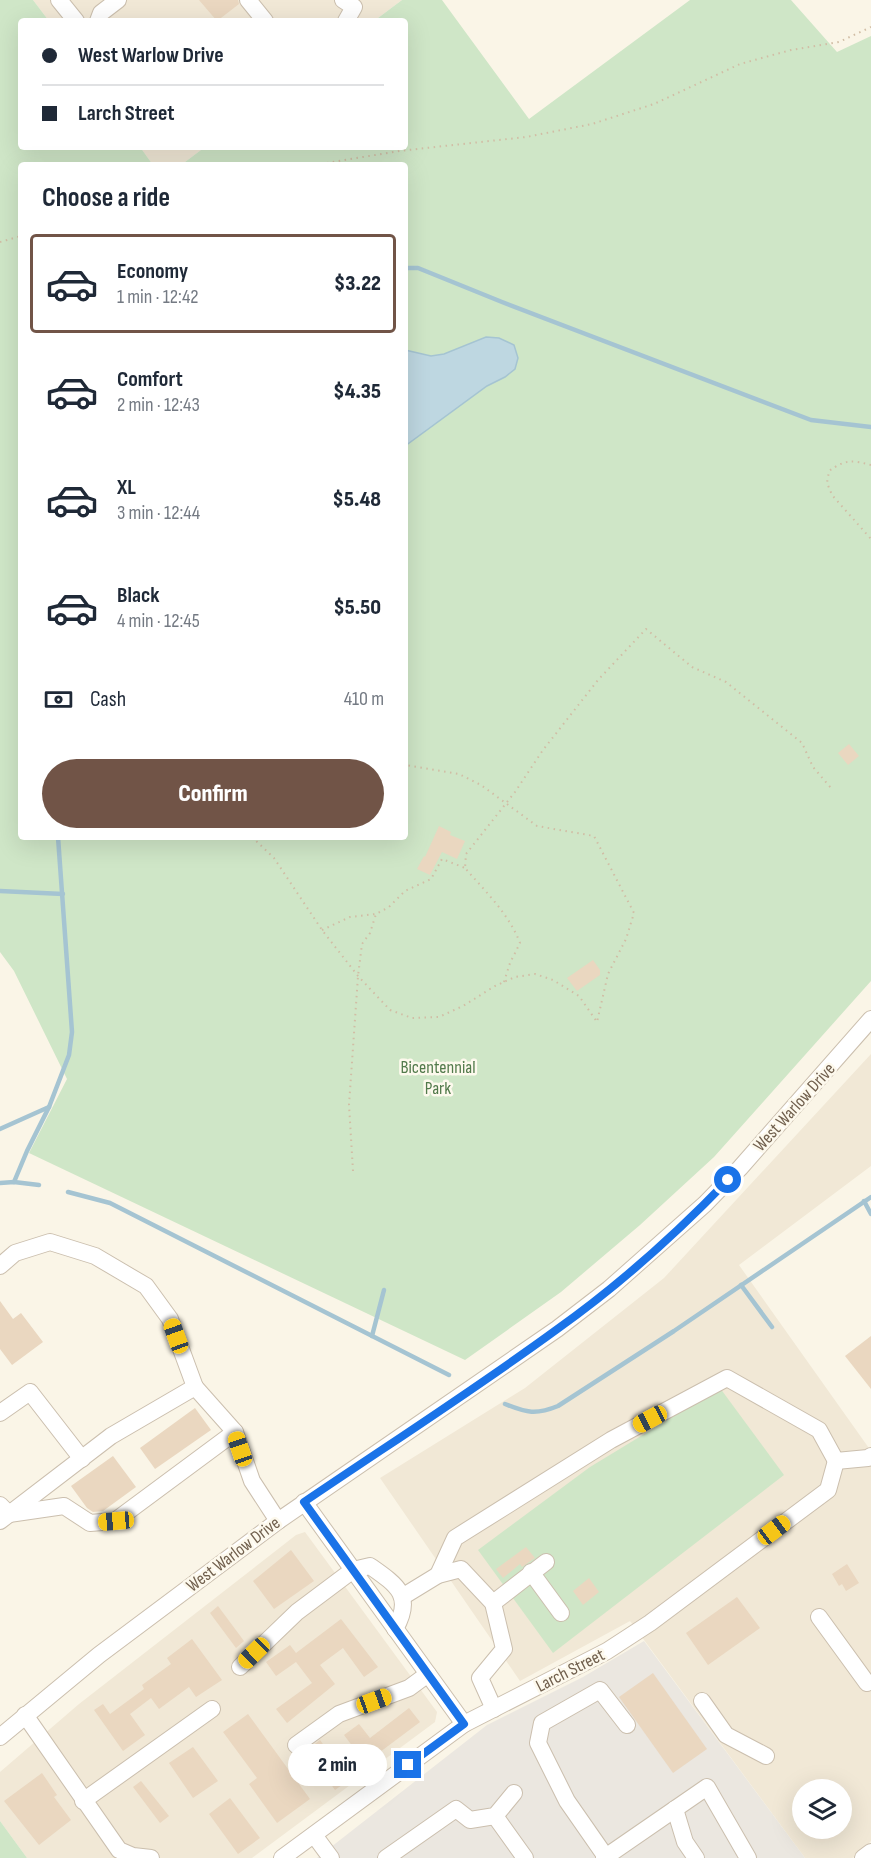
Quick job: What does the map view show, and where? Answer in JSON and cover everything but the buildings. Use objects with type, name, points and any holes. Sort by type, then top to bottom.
[{"type":"street","points":[[59,0],[74,18]]},
{"type":"street","points":[[99,18],[101,13],[118,0]]},
{"type":"street","points":[[248,0],[263,18]]},
{"type":"street","name":"West Warlow Drive","points":[[2,1732],[99,1655],[304,1502],[557,1329],[609,1289],[712,1197],[871,1019]]},
{"type":"street","points":[[0,1266],[15,1253],[50,1242],[95,1256],[146,1286],[170,1319],[195,1387],[235,1432],[252,1481],[278,1521]]},
{"type":"street","points":[[438,1575],[455,1538],[611,1440],[727,1378],[819,1430],[836,1461],[871,1456]]},
{"type":"street","points":[[3,1513],[82,1459],[111,1436],[195,1387]]},
{"type":"street","points":[[0,1413],[30,1392],[82,1459]]},
{"type":"street","points":[[3,1513],[64,1506],[90,1523],[116,1521],[235,1432]]},
{"type":"street","name":"Larch Street","points":[[282,1858],[464,1724],[607,1651],[650,1623],[828,1490],[836,1461]]},
{"type":"street","points":[[304,1502],[464,1724]]},
{"type":"street","points":[[493,1603],[546,1562]]},
{"type":"street","points":[[240,1667],[297,1612],[353,1570],[370,1566],[390,1581],[402,1597],[404,1614],[395,1629]]},
{"type":"street","points":[[402,1597],[438,1575],[461,1569],[493,1603],[504,1649],[480,1678],[494,1709]]},
{"type":"street","points":[[531,1572],[561,1613]]},
{"type":"street","points":[[819,1617],[867,1683]]},
{"type":"street","points":[[296,1745],[339,1714],[409,1688],[428,1674]]},
{"type":"street","points":[[627,1725],[600,1690],[542,1723],[538,1743],[567,1801],[605,1858],[707,1787],[748,1858]]},
{"type":"street","points":[[702,1701],[726,1735],[766,1756]]},
{"type":"street","points":[[83,1801],[212,1708]]},
{"type":"street","points":[[25,1715],[119,1850],[134,1856],[151,1858]]},
{"type":"street","points":[[386,1858],[456,1809],[470,1820],[495,1816],[514,1793]]},
{"type":"street","points":[[675,1809],[685,1842],[696,1858]]},
{"type":"street","points":[[495,1816],[525,1858]]},
{"type":"street","points":[[314,1835],[331,1858]]},
{"type":"street","points":[[863,1858],[871,1852]]},
{"type":"path","points":[[333,162],[399,151],[526,137],[592,124],[654,104],[740,64],[791,50],[839,42],[871,27]]},
{"type":"path","points":[[0,242],[18,237]]},
{"type":"path","points":[[871,465],[853,461],[840,463],[829,471],[827,483],[837,502],[871,539]]},
{"type":"path","points":[[465,868],[466,854],[543,750],[598,680],[646,629],[692,667],[726,682],[802,743],[813,767],[831,788]]},
{"type":"path","points":[[255,840],[274,858],[322,930],[358,976],[390,1010],[412,1018],[439,1017],[464,1006],[515,977],[535,974],[553,980],[579,996],[597,1022],[608,974],[626,939],[634,913],[594,836],[537,826],[481,785],[459,774],[408,766]]},
{"type":"path","points":[[322,930],[350,917],[376,914],[389,907],[405,891],[431,879],[442,859],[465,868],[516,931],[520,943],[504,982]]},
{"type":"path","points":[[352,1171],[349,1105],[358,976],[362,945],[370,933],[376,914]]},
{"type":"shaded area","points":[[33,0],[402,0],[378,18],[47,18]]},
{"type":"shaded area","points":[[142,150],[201,150],[185,162],[151,162]]},
{"type":"shaded area","points":[[871,1054],[871,1166],[739,1265],[871,1451],[871,1841],[858,1855],[852,1858],[805,1858],[630,1621],[520,1681],[380,1478],[525,1388],[664,1278]]},
{"type":"shaded area","points":[[305,1532],[437,1712],[435,1722],[252,1858],[27,1858],[0,1821],[0,1772],[79,1704],[296,1535]]},
{"type":"shaded area","points":[[644,1641],[805,1858],[317,1858],[487,1725],[583,1677]]},
{"type":"green space","name":"Bicentennial Park","points":[[0,0],[33,0],[47,18],[18,18],[18,150],[142,150],[151,162],[18,162],[18,840],[408,840],[408,162],[185,162],[201,150],[408,150],[408,18],[378,18],[402,0],[442,0],[529,119],[690,0],[791,0],[837,52],[871,36],[871,981],[714,1157],[640,1225],[561,1292],[465,1360],[29,1153],[67,1079],[14,971],[0,952]]},
{"type":"green space","points":[[720,1388],[784,1475],[553,1653],[478,1550],[590,1467]]},
{"type":"green space","points":[[0,1821],[27,1858],[0,1858]]},
{"type":"water","points":[[486,337],[499,338],[514,345],[518,358],[515,369],[505,377],[487,386],[408,444],[408,351],[431,356],[444,354]]},
{"type":"waterway","points":[[408,268],[418,268],[811,420],[871,427]]},
{"type":"waterway","points":[[14,1182],[49,1107],[69,1055],[72,1032],[58,840]]},
{"type":"waterway","points":[[0,891],[63,894]]},
{"type":"waterway","points":[[0,1129],[49,1107]]},
{"type":"waterway","points":[[0,1183],[39,1185]]},
{"type":"waterway","points":[[68,1192],[110,1203],[449,1375]]},
{"type":"waterway","points":[[505,1404],[532,1412],[558,1406],[674,1331],[871,1197]]},
{"type":"waterway","points":[[864,1201],[871,1214]]},
{"type":"waterway","points":[[741,1285],[772,1327]]},
{"type":"waterway","points":[[372,1336],[384,1290]]},
{"type":"route","points":[[408,1765],[464,1724],[304,1502],[557,1329],[655,1250],[728,1180]]}]
